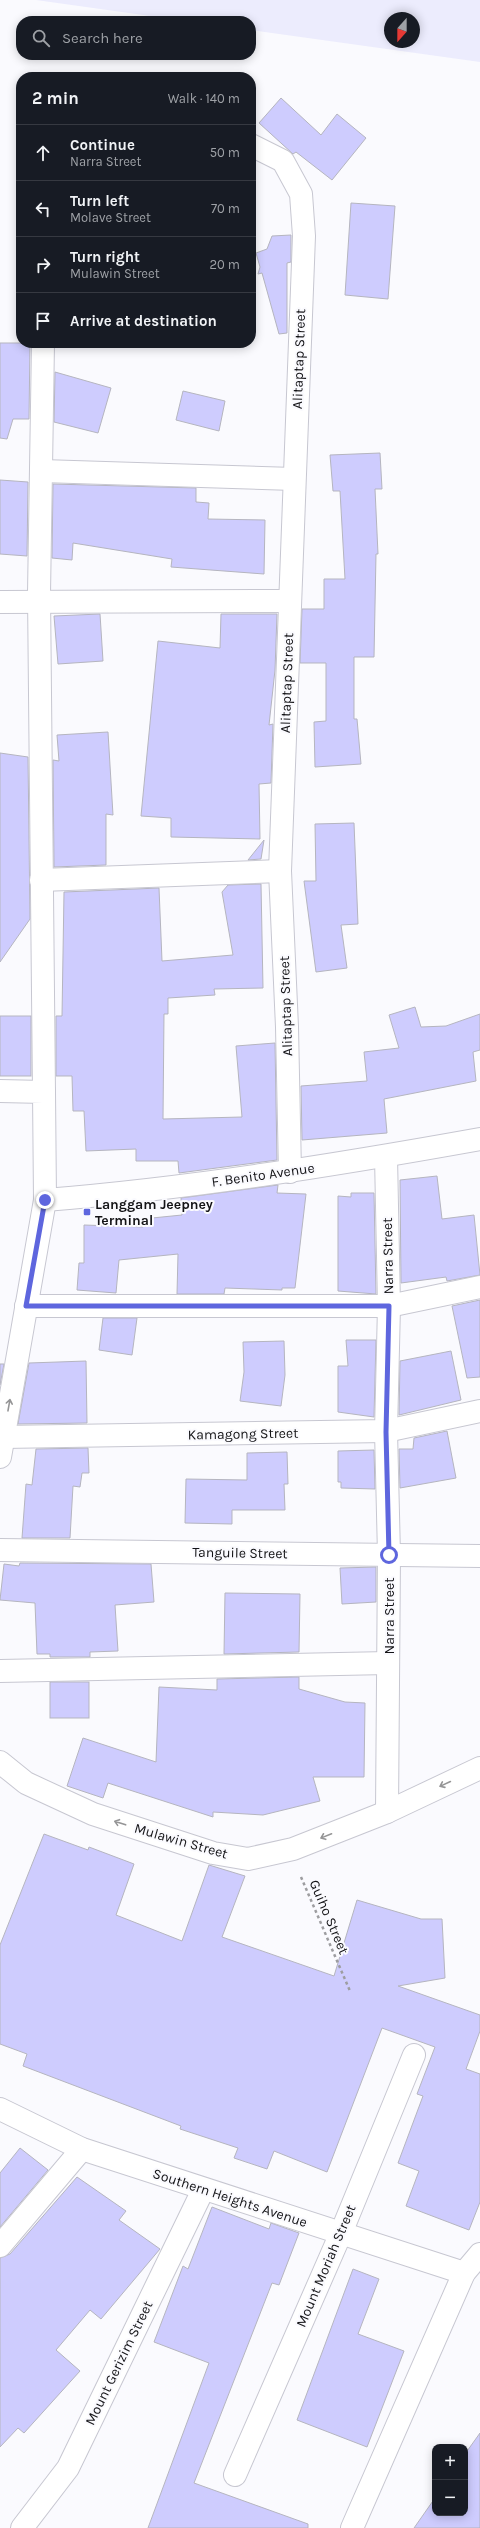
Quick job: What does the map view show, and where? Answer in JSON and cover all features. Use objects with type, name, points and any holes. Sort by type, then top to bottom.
[{"type":"street","name":"Alitaptap Street","points":[[256,148],[283,161],[301,194],[304,236],[289,601],[280,871],[287,1027],[290,1172]]},
{"type":"street","points":[[2,1447],[45,1200],[39,602],[43,348]]},
{"type":"street","points":[[42,471],[294,479]]},
{"type":"street","points":[[0,602],[289,601]]},
{"type":"street","points":[[41,880],[280,871]]},
{"type":"street","points":[[0,1090],[44,1092]]},
{"type":"street","name":"F. Benito Avenue","points":[[45,1200],[145,1192],[290,1172],[480,1139]]},
{"type":"street","name":"Narra Street","points":[[386,1156],[389,1306],[386,1432],[389,1555],[387,1812]]},
{"type":"street","points":[[26,1306],[389,1306],[480,1287]]},
{"type":"street","name":"Kamagong Street","points":[[2,1447],[386,1432],[480,1411]]},
{"type":"street","name":"Tanguile Street","points":[[0,1550],[480,1556]]},
{"type":"street","points":[[0,1671],[388,1663]]},
{"type":"street","name":"Mulawin Street","points":[[0,1762],[26,1782],[86,1812],[213,1853],[248,1859],[293,1850],[387,1812],[480,1768]]},
{"type":"street","name":"Mount Moriah Street","points":[[236,2475],[341,2233],[414,2055]]},
{"type":"street","name":"Southern Heights Avenue","points":[[0,2109],[82,2149],[203,2190],[464,2273]]},
{"type":"street","points":[[0,2246],[82,2149]]},
{"type":"street","name":"Mount Gerizim Street","points":[[22,2528],[68,2468],[203,2190]]},
{"type":"street","points":[[352,2528],[464,2273],[480,2254]]},
{"type":"path","name":"Guiho Street","points":[[293,1850],[304,1888],[350,1991]]},
{"type":"shaded area","points":[[36,0],[480,0],[480,62],[256,31],[256,16],[150,16]]},
{"type":"building","points":[[281,98],[321,135],[337,114],[366,138],[332,180],[296,152],[293,154],[259,123]]},
{"type":"building","points":[[351,203],[395,206],[388,299],[345,295]]},
{"type":"building","points":[[291,235],[291,262],[287,263],[287,333],[279,334],[262,273],[258,274],[260,267],[256,253],[267,249],[272,236]]},
{"type":"building","points":[[0,343],[16,343],[16,348],[30,348],[29,419],[13,419],[7,439],[0,438]]},
{"type":"building","points":[[55,372],[111,388],[98,433],[54,422]]},
{"type":"building","points":[[183,391],[225,401],[219,431],[176,420]]},
{"type":"building","points":[[380,453],[382,489],[375,489],[378,554],[376,554],[374,657],[354,657],[354,719],[357,719],[361,764],[315,767],[314,722],[326,721],[326,663],[300,663],[302,609],[324,609],[324,579],[345,579],[340,491],[333,491],[330,455]]},
{"type":"building","points":[[0,480],[28,482],[27,556],[0,554]]},
{"type":"building","points":[[53,484],[196,488],[196,502],[209,503],[208,519],[265,520],[264,574],[171,567],[172,559],[73,543],[72,560],[52,558]]},
{"type":"building","points":[[100,614],[103,661],[58,664],[54,616]]},
{"type":"building","points":[[221,614],[277,614],[275,670],[269,725],[273,724],[271,783],[259,784],[260,839],[171,837],[171,818],[141,816],[158,641],[220,648]]},
{"type":"building","points":[[108,732],[113,815],[106,814],[106,865],[54,867],[53,760],[59,761],[57,735]]},
{"type":"building","points":[[0,753],[28,757],[30,919],[0,962]]},
{"type":"building","points":[[354,823],[358,924],[341,925],[347,968],[316,972],[304,881],[316,881],[315,824]]},
{"type":"building","points":[[264,840],[261,859],[248,860]]},
{"type":"building","points":[[261,884],[263,988],[214,989],[215,995],[168,998],[168,1014],[164,1014],[163,1119],[242,1117],[236,1046],[275,1043],[277,1160],[179,1173],[178,1161],[136,1161],[136,1149],[86,1151],[84,1111],[73,1111],[72,1076],[56,1076],[56,1016],[62,1016],[64,892],[159,888],[162,961],[233,955],[222,892],[228,885]]},
{"type":"building","points":[[415,1007],[421,1027],[446,1026],[480,1014],[480,1050],[473,1052],[476,1081],[384,1099],[387,1133],[302,1140],[301,1086],[367,1081],[364,1052],[399,1048],[389,1015]]},
{"type":"building","points":[[0,1016],[31,1016],[31,1076],[0,1076]]},
{"type":"building","points":[[437,1176],[442,1219],[474,1215],[480,1275],[447,1281],[446,1277],[401,1283],[400,1180]]},
{"type":"building","points":[[278,1185],[277,1193],[306,1194],[295,1288],[282,1288],[282,1290],[225,1288],[224,1294],[177,1294],[178,1254],[119,1260],[116,1293],[77,1290],[79,1263],[84,1263],[84,1225],[143,1227],[142,1219],[182,1215],[181,1198]]},
{"type":"building","points":[[351,1193],[374,1193],[376,1294],[338,1291],[338,1196],[351,1197]]},
{"type":"building","points":[[480,1300],[480,1377],[467,1378],[452,1306]]},
{"type":"building","points":[[103,1318],[137,1318],[132,1355],[99,1350]]},
{"type":"building","points":[[346,1340],[376,1340],[374,1417],[338,1412],[338,1366],[348,1366]]},
{"type":"building","points":[[284,1341],[285,1375],[281,1406],[240,1401],[244,1372],[243,1342]]},
{"type":"building","points":[[451,1351],[461,1400],[399,1415],[400,1361]]},
{"type":"building","points":[[86,1361],[87,1423],[18,1424],[29,1363]]},
{"type":"building","points":[[0,1364],[4,1364],[0,1385]]},
{"type":"building","points":[[447,1431],[456,1478],[400,1488],[399,1449],[413,1449],[414,1438]]},
{"type":"building","points":[[88,1448],[89,1473],[82,1473],[80,1487],[73,1486],[70,1538],[22,1538],[26,1484],[32,1485],[36,1449]]},
{"type":"building","points":[[374,1450],[375,1489],[341,1488],[341,1482],[338,1482],[338,1451]]},
{"type":"building","points":[[287,1452],[288,1484],[284,1484],[285,1510],[232,1510],[232,1524],[185,1523],[186,1479],[247,1480],[247,1453]]},
{"type":"building","points":[[20,1563],[151,1564],[154,1602],[115,1605],[118,1651],[90,1652],[90,1657],[50,1657],[50,1654],[37,1654],[35,1603],[0,1600],[4,1564],[19,1566]]},
{"type":"building","points":[[376,1567],[376,1602],[342,1604],[340,1568]]},
{"type":"building","points":[[225,1593],[300,1594],[299,1652],[224,1654]]},
{"type":"building","points":[[299,1677],[299,1689],[345,1702],[365,1703],[364,1777],[313,1777],[320,1801],[263,1815],[213,1812],[213,1817],[108,1783],[103,1798],[67,1786],[83,1738],[156,1762],[159,1687],[217,1690],[217,1679]]},
{"type":"building","points":[[50,1682],[89,1682],[89,1718],[50,1718]]},
{"type":"building","points":[[44,1834],[88,1850],[89,1847],[134,1864],[116,1915],[182,1941],[209,1865],[245,1876],[222,1937],[334,1976],[357,1900],[421,1919],[442,1919],[445,1978],[398,1986],[480,2015],[480,2031],[466,2069],[480,2074],[480,2202],[469,2230],[406,2206],[419,2171],[398,2163],[423,2096],[417,2094],[435,2047],[382,2028],[327,2172],[274,2151],[267,2169],[234,2158],[238,2148],[180,2129],[181,2126],[23,2066],[27,2054],[0,2044],[0,1945]]},
{"type":"building","points":[[20,2148],[48,2170],[0,2227],[0,2173]]},
{"type":"building","points":[[77,2177],[126,2211],[119,2220],[160,2249],[101,2319],[90,2310],[56,2350],[80,2371],[24,2433],[18,2428],[0,2447],[0,2258],[10,2254]]},
{"type":"building","points":[[212,2207],[269,2229],[271,2223],[299,2233],[279,2285],[272,2283],[194,2483],[308,2524],[308,2528],[148,2528],[209,2363],[154,2342],[183,2266],[188,2269]]},
{"type":"building","points":[[353,2269],[379,2279],[358,2334],[404,2351],[367,2447],[297,2420]]},
{"type":"building","points":[[480,2433],[480,2528],[414,2528],[432,2502],[432,2516],[468,2516],[468,2450]]},
{"type":"place","name":"Langgam Jeepney Terminal","points":[[87,1212]]},
{"type":"route","points":[[45,1200],[26,1306],[389,1306],[386,1432],[389,1555]]}]
